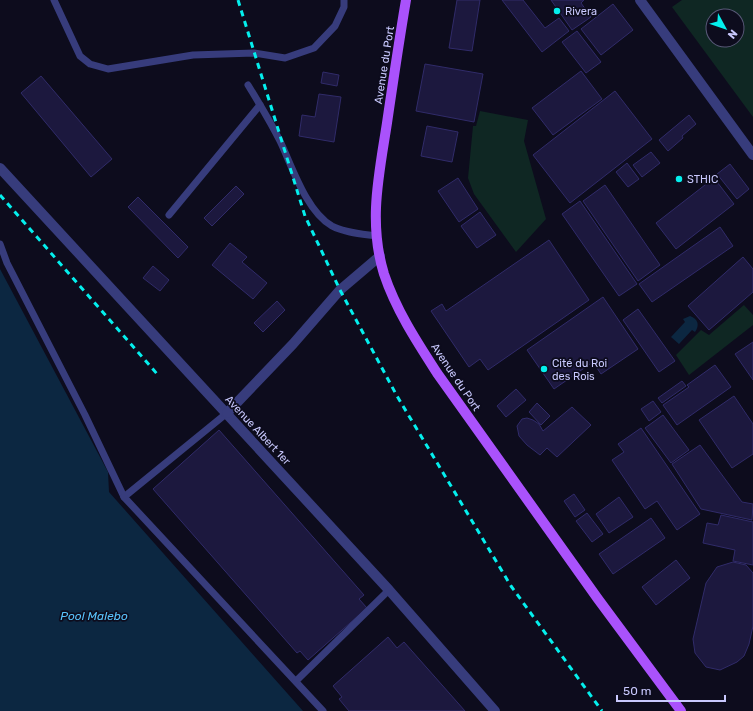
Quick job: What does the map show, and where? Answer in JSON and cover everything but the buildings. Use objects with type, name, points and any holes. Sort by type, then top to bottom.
[{"type":"main road","name":"Avenue du Port","points":[[406,0],[376,200],[377,236],[380,256],[385,275],[396,304],[437,373],[598,600],[681,711]]},
{"type":"street","points":[[640,0],[753,155]]},
{"type":"street","name":"Avenue Albert 1er","points":[[0,168],[390,590],[495,711]]},
{"type":"street","points":[[227,413],[293,344],[340,290],[380,256]]},
{"type":"lane","points":[[54,0],[80,56],[90,64],[108,69],[193,55],[254,53],[285,58],[314,48],[335,26],[344,7],[344,0]]},
{"type":"lane","points":[[248,85],[280,140],[298,183],[320,216],[332,226],[344,230],[377,236]]},
{"type":"lane","points":[[169,215],[260,105]]},
{"type":"lane","points":[[0,244],[7,263],[124,497],[323,711]]},
{"type":"lane","points":[[124,497],[227,413]]},
{"type":"lane","points":[[296,681],[390,590]]},
{"type":"green space","points":[[682,0],[753,0],[753,117],[672,7]]},
{"type":"green space","points":[[480,111],[528,120],[524,141],[546,219],[516,252],[474,194],[468,178],[473,126],[476,126]]},
{"type":"green space","points":[[744,305],[753,315],[753,325],[689,375],[676,355],[701,330],[709,335]]},
{"type":"water","name":"Pool Malebo","points":[[0,269],[108,472],[109,492],[303,711],[0,711]]},
{"type":"water","points":[[690,316],[697,322],[697,329],[695,332],[692,330],[679,344],[671,337],[685,322],[683,319]]},
{"type":"railway","points":[[238,0],[305,216],[340,290],[397,396],[511,586],[602,711]]},
{"type":"railway","points":[[0,195],[158,375]]},
{"type":"place","name":"Rivera","points":[[557,11]]},
{"type":"place","name":"STHIC","points":[[679,179]]},
{"type":"place","name":"Cité du Roi des Rois","points":[[544,369]]}]
